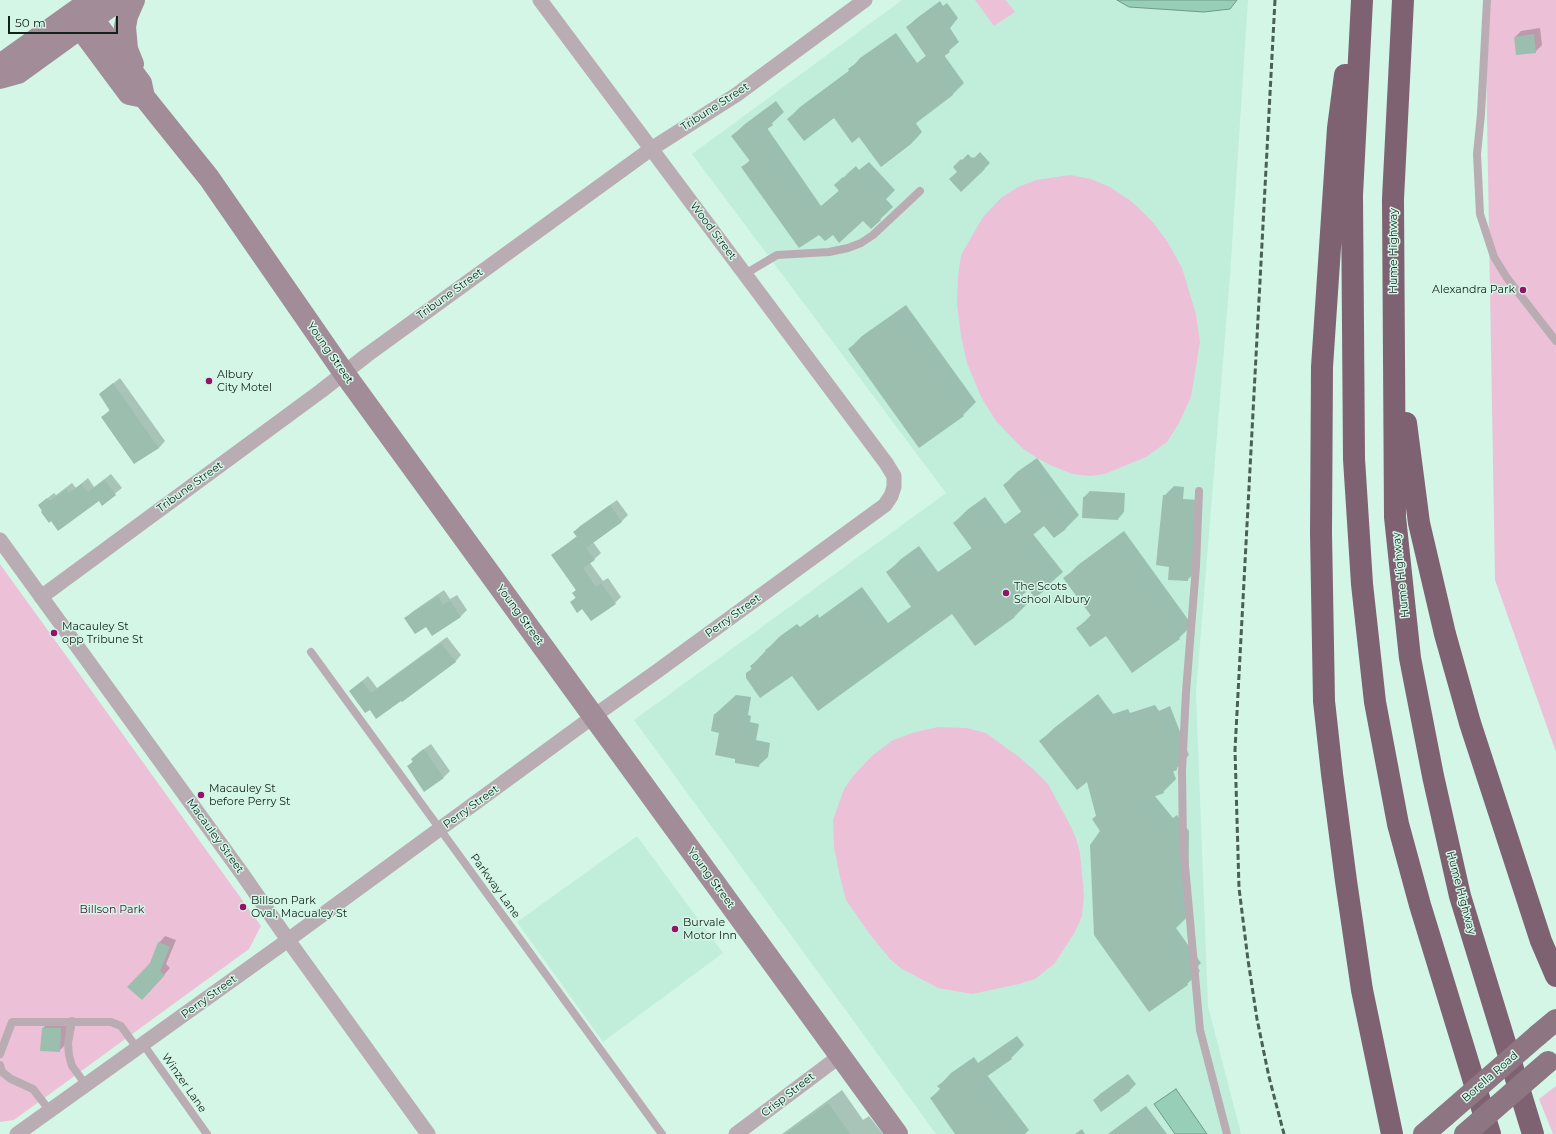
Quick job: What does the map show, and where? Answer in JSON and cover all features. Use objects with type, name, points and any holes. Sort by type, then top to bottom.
[{"type":"highway","points":[[1354,0],[1338,128],[1322,367],[1321,533],[1324,701],[1345,873],[1362,990],[1392,1134]]},
{"type":"highway","points":[[1362,0],[1352,195],[1354,459],[1362,584],[1373,686],[1398,824],[1420,905],[1490,1134]]},
{"type":"highway","name":"Hume Highway","points":[[1404,0],[1393,199],[1395,517],[1410,658],[1433,776],[1460,896],[1532,1134]]},
{"type":"highway","points":[[1394,318],[1419,523],[1445,634],[1470,723],[1541,941],[1556,976]]},
{"type":"main road","points":[[0,77],[18,73],[85,14],[119,0]]},
{"type":"main road","points":[[134,0],[127,16],[125,38],[131,61],[143,90]]},
{"type":"main road","name":"Young Street","points":[[85,14],[209,178],[344,373],[898,1134]]},
{"type":"main road","name":"Borella Road","points":[[1424,1134],[1556,1020]]},
{"type":"main road","points":[[1465,1134],[1552,1058]]},
{"type":"street","name":"Wood Street","points":[[540,0],[886,462]]},
{"type":"street","name":"Tribune Street","points":[[41,597],[651,149],[736,95],[865,0]]},
{"type":"street","name":"Perry Street","points":[[17,1134],[288,940],[885,505],[891,496],[894,482],[894,476],[886,462]]},
{"type":"street","name":"Macauley Street","points":[[0,540],[243,875],[428,1134]]},
{"type":"street","name":"Crisp Street","points":[[736,1134],[840,1056]]},
{"type":"lane","points":[[1487,0],[1481,114],[1477,154],[1480,214],[1487,237],[1507,278],[1556,341]]},
{"type":"lane","points":[[745,274],[777,255],[830,252],[861,243],[873,235],[920,190]]},
{"type":"lane","points":[[1199,491],[1196,566],[1186,692],[1182,771],[1182,844],[1200,1030],[1226,1134]]},
{"type":"lane","name":"Parkway Lane","points":[[311,652],[662,1134]]},
{"type":"lane","points":[[72,1021],[68,1043],[69,1055],[72,1066],[86,1085]]},
{"type":"lane","name":"Winzer Lane","points":[[0,1054],[12,1022],[111,1022],[121,1026],[140,1046],[207,1134]]},
{"type":"lane","points":[[0,1065],[2,1072],[33,1089],[50,1111]]},
{"type":"shaded area","name":"The Scots School Albury","points":[[902,0],[1248,0],[1230,276],[1196,693],[1208,1006],[1241,1134],[936,1134],[634,720],[946,493],[692,154]]},
{"type":"shaded area","points":[[1117,0],[1237,0],[1230,9],[1204,12],[1129,7]]},
{"type":"shaded area","points":[[637,836],[723,953],[603,1042],[517,922]]},
{"type":"shaded area","points":[[1176,1089],[1207,1134],[1175,1134],[1154,1104]]},
{"type":"green space","points":[[975,0],[1006,0],[1015,12],[994,26]]},
{"type":"green space","name":"Alexandra Park","points":[[1485,0],[1556,0],[1556,752],[1495,580]]},
{"type":"green space","points":[[1070,175],[1091,179],[1110,187],[1131,201],[1151,220],[1167,241],[1182,268],[1196,314],[1200,342],[1191,397],[1179,423],[1167,442],[1146,457],[1105,474],[1090,476],[1072,474],[1039,459],[1023,449],[996,421],[981,397],[967,363],[961,336],[957,304],[958,277],[961,255],[983,217],[1001,198],[1018,187],[1036,180]]},
{"type":"green space","name":"Billson Park","points":[[0,564],[261,926],[249,949],[14,1120],[0,1122]]},
{"type":"green space","points":[[938,727],[967,728],[986,733],[1019,757],[1048,784],[1076,838],[1080,853],[1084,895],[1082,916],[1075,932],[1055,963],[1035,979],[972,994],[938,988],[902,969],[891,960],[871,936],[846,900],[834,847],[833,820],[844,789],[853,776],[872,756],[893,740],[915,732]]},
{"type":"green space","points":[[1556,1086],[1556,1134],[1553,1134],[1539,1099]]},
{"type":"building","points":[[930,10],[933,15],[937,11],[949,29],[940,37],[950,52],[932,65],[906,27]]},
{"type":"building","points":[[1534,34],[1536,53],[1516,55],[1514,37]]},
{"type":"building","points":[[884,43],[905,73],[927,58],[953,95],[903,133],[911,144],[881,167],[859,137],[852,143],[834,118],[804,141],[787,119],[850,72],[848,69]]},
{"type":"building","points":[[763,112],[773,125],[753,139],[808,218],[839,191],[834,185],[843,177],[846,181],[856,173],[883,203],[874,211],[881,220],[871,229],[863,221],[839,243],[833,235],[825,241],[819,235],[799,248],[741,167],[750,161],[731,136]]},
{"type":"building","points":[[973,157],[985,169],[961,192],[949,179],[957,172],[953,167],[961,159],[966,164]]},
{"type":"building","points":[[893,317],[964,416],[919,448],[848,349]]},
{"type":"building","points":[[113,383],[159,448],[134,464],[101,417],[110,411],[99,394]]},
{"type":"building","points":[[1023,470],[1066,529],[1054,538],[1044,526],[1019,546],[1050,586],[1035,598],[1029,590],[1008,605],[1015,617],[975,646],[952,614],[818,711],[792,676],[760,698],[746,678],[746,673],[752,669],[750,666],[767,654],[765,650],[784,637],[787,639],[804,626],[806,630],[849,599],[874,635],[912,608],[886,572],[905,558],[925,584],[973,550],[953,523],[971,509],[992,536],[1022,513],[1003,485]]},
{"type":"building","points":[[105,480],[116,495],[102,506],[99,501],[58,531],[51,521],[49,523],[41,512],[42,511],[38,505],[47,498],[50,501],[66,489],[69,493],[81,484],[88,492]]},
{"type":"building","points":[[1163,495],[1175,496],[1174,508],[1191,510],[1187,553],[1190,553],[1188,581],[1168,580],[1169,567],[1156,565]]},
{"type":"building","points":[[1083,497],[1119,499],[1118,520],[1082,518]]},
{"type":"building","points":[[610,505],[622,522],[586,548],[595,560],[583,568],[596,587],[601,583],[616,604],[591,621],[582,609],[577,613],[570,602],[576,598],[572,593],[576,590],[551,555],[577,537],[573,532]]},
{"type":"building","points":[[1111,543],[1180,639],[1132,673],[1106,636],[1090,647],[1076,628],[1092,617],[1063,578]]},
{"type":"building","points":[[438,596],[443,605],[450,600],[461,617],[432,636],[426,627],[415,634],[404,618]]},
{"type":"building","points":[[441,643],[456,662],[402,702],[401,701],[376,719],[370,710],[365,713],[349,691],[362,681],[371,693]]},
{"type":"building","points":[[726,704],[742,706],[739,725],[741,725],[740,732],[750,733],[747,750],[761,752],[759,767],[735,763],[735,759],[715,755],[719,733],[711,731],[714,714],[724,715]]},
{"type":"building","points":[[1085,706],[1100,726],[1115,721],[1117,726],[1142,717],[1145,724],[1157,718],[1177,769],[1158,778],[1164,793],[1137,803],[1159,830],[1164,827],[1177,844],[1176,930],[1158,933],[1188,976],[1184,980],[1188,985],[1149,1012],[1094,935],[1090,845],[1100,831],[1092,819],[1096,816],[1087,782],[1077,790],[1039,741]]},
{"type":"building","points":[[424,749],[444,778],[424,792],[407,766],[413,762],[411,759]]},
{"type":"building","points":[[158,942],[170,947],[160,971],[165,975],[142,1000],[127,987],[150,963]]},
{"type":"building","points":[[42,1028],[61,1028],[60,1052],[40,1051]]},
{"type":"building","points":[[1004,1048],[1012,1059],[973,1086],[1010,1134],[955,1134],[930,1098],[941,1090],[937,1086],[961,1069],[965,1075]]},
{"type":"building","points":[[1121,1079],[1130,1091],[1101,1112],[1093,1100]]},
{"type":"building","points":[[828,1103],[851,1134],[785,1134]]},
{"type":"building","points":[[1133,1118],[1144,1134],[1111,1134]]},
{"type":"railway","points":[[1275,0],[1235,750],[1239,888],[1248,960],[1257,1019],[1269,1077],[1284,1134]]},
{"type":"place","name":"Alexandra Park","points":[[1523,290]]},
{"type":"place","name":"Albury City Motel","points":[[209,381]]},
{"type":"place","name":"The Scots School Albury","points":[[1006,593]]},
{"type":"place","name":"Macauley St opp Tribune St","points":[[54,633]]},
{"type":"place","name":"Macauley St before Perry St","points":[[201,795]]},
{"type":"place","name":"Billson Park Oval, Macualey St","points":[[243,907]]},
{"type":"place","name":"Burvale Motor Inn","points":[[675,929]]}]
